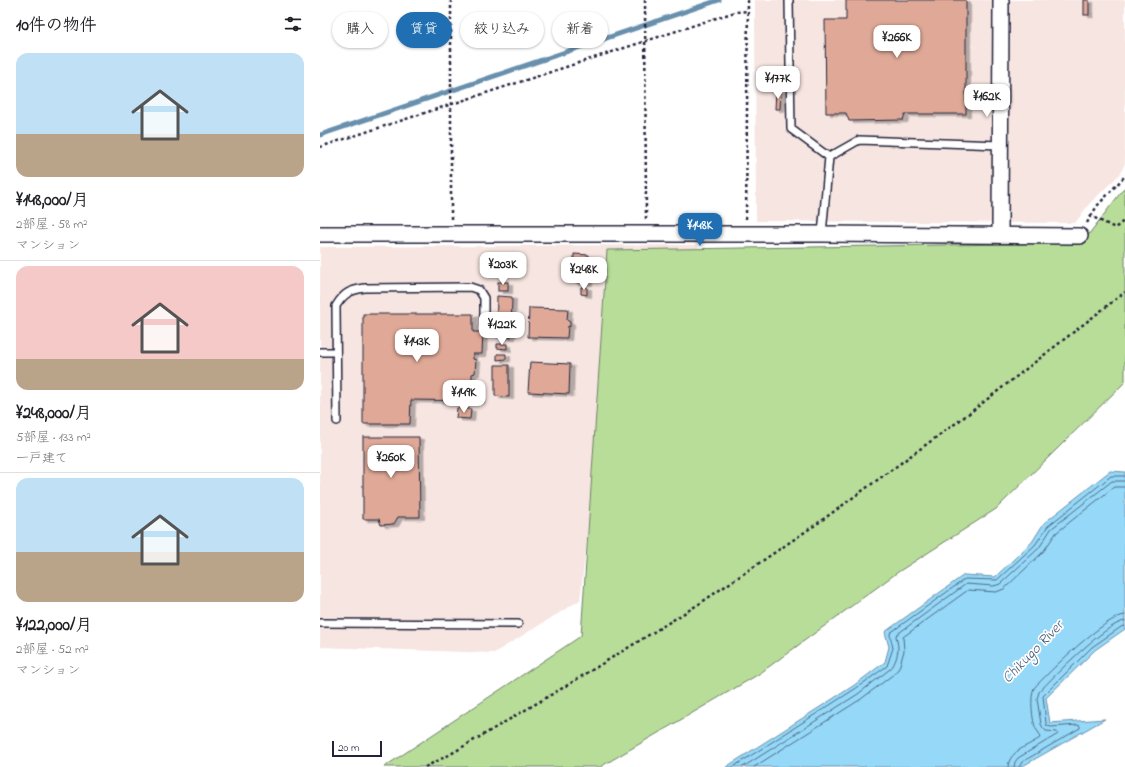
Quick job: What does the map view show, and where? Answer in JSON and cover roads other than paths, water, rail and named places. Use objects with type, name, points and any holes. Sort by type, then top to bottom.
[{"type":"street","points":[[1000,235],[1001,0]]},
{"type":"street","points":[[320,234],[822,234],[1080,236]]},
{"type":"lane","points":[[790,0],[791,129],[829,157]]},
{"type":"lane","points":[[829,157],[859,140],[1000,145]]},
{"type":"lane","points":[[822,234],[829,157]]},
{"type":"lane","points":[[337,421],[336,306],[351,290],[365,288],[470,287],[479,290],[484,298],[484,325]]},
{"type":"lane","points":[[320,352],[336,352]]},
{"type":"lane","points":[[320,623],[518,624]]},
{"type":"water","name":"Chikugo River","points":[[1110,471],[1125,472],[1125,629],[1095,650],[1046,698],[1050,723],[1105,719],[1021,767],[726,767],[853,686],[885,662],[889,647],[885,632],[964,575],[995,577],[1032,542],[1044,523]]},
{"type":"waterway","points":[[320,135],[719,0]]}]
